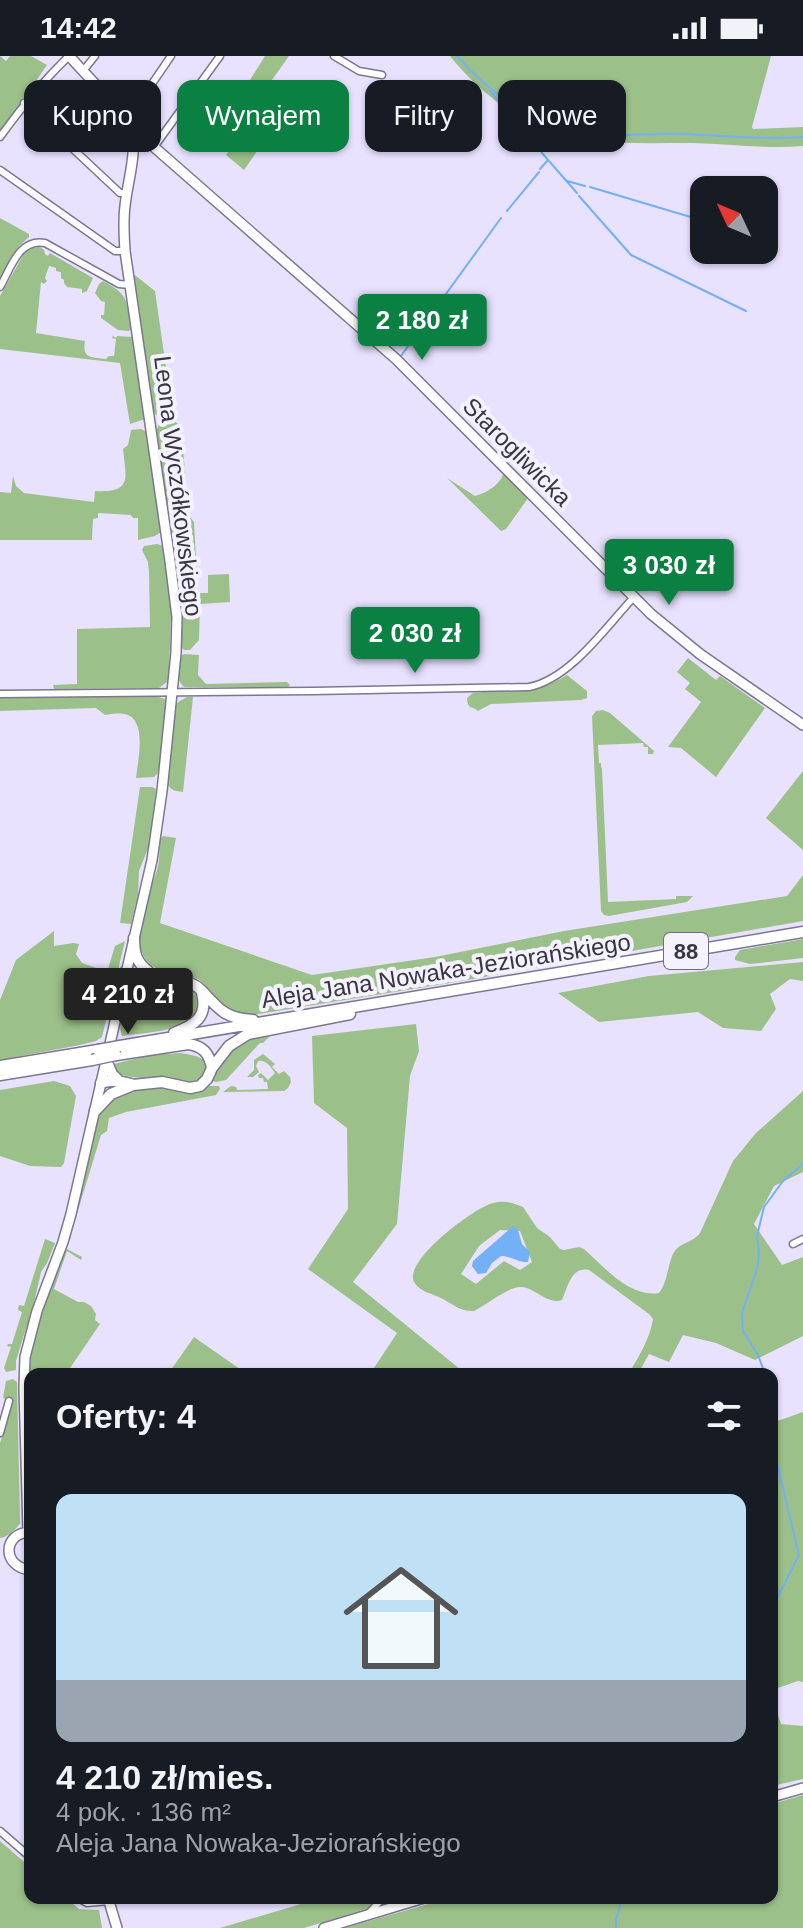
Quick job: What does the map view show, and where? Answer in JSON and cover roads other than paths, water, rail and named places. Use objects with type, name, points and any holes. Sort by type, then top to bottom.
[{"type":"main road","points":[[772,937],[803,925]]},
{"type":"main road","name":"Aleja Jana Nowaka-Jeziorańskiego","points":[[0,1066],[114,1054],[146,1042],[803,932]]},
{"type":"main road","points":[[134,938],[135,956],[146,975]]},
{"type":"main road","points":[[126,971],[136,978],[146,975],[192,984],[231,1017],[279,1019]]},
{"type":"main road","points":[[118,1005],[128,988],[146,975]]},
{"type":"main road","points":[[101,1083],[106,1081],[118,1086],[166,1082],[185,1087],[200,1086],[229,1046],[248,1034],[423,1000],[449,991]]},
{"type":"main road","points":[[146,1042],[178,1032],[197,1020],[205,1004],[202,992]]},
{"type":"main road","points":[[118,1086],[112,1074],[114,1054],[196,1045],[206,1051],[212,1068]]},
{"type":"main road","points":[[0,1075],[95,1055]]},
{"type":"main road","points":[[95,1111],[118,1086]]},
{"type":"street","points":[[44,80],[69,56]]},
{"type":"street","name":"Starogliwicka","points":[[69,56],[91,80]]},
{"type":"street","points":[[83,71],[95,56]]},
{"type":"street","points":[[155,80],[171,56]]},
{"type":"street","points":[[161,137],[220,56]]},
{"type":"street","points":[[334,56],[359,71],[382,75]]},
{"type":"street","points":[[0,137],[24,103]]},
{"type":"street","points":[[76,152],[120,193],[127,193]]},
{"type":"street","name":"Leona Wyczółkowskiego","points":[[25,1368],[37,1311],[67,1232],[101,1083],[114,1054],[118,1005],[152,860],[173,693],[177,617],[125,251],[124,221],[133,152]]},
{"type":"street","name":"Starogliwicka","points":[[160,152],[396,359],[651,614],[693,649],[803,725]]},
{"type":"street","points":[[0,170],[115,251],[125,251]]},
{"type":"street","points":[[0,287],[22,249],[33,242],[45,243],[119,284],[130,285]]},
{"type":"street","points":[[0,694],[529,687],[548,681],[570,667],[634,597]]},
{"type":"street","points":[[793,1244],[803,1239]]},
{"type":"street","points":[[0,1433],[9,1401]]},
{"type":"street","points":[[24,1533],[17,1535],[4,1547],[15,1564],[24,1569]]},
{"type":"street","points":[[778,1795],[803,1788]]},
{"type":"street","points":[[0,1831],[24,1852]]},
{"type":"street","points":[[109,1904],[117,1928]]},
{"type":"street","points":[[367,1915],[380,1904]]},
{"type":"street","points":[[324,1928],[367,1915],[390,1904]]},
{"type":"water","points":[[513,1226],[530,1252],[528,1262],[501,1256],[486,1273],[478,1274],[472,1266],[473,1261]]},
{"type":"waterway","points":[[457,56],[505,100],[542,120],[583,133],[803,137]]},
{"type":"waterway","points":[[490,91],[548,160],[540,169]]},
{"type":"waterway","points":[[549,161],[577,193]]},
{"type":"waterway","points":[[507,211],[539,172]]},
{"type":"waterway","points":[[567,181],[585,186]]},
{"type":"waterway","points":[[590,187],[690,217]]},
{"type":"waterway","points":[[579,196],[631,255],[746,311]]},
{"type":"waterway","points":[[401,356],[501,218]]},
{"type":"waterway","points":[[763,1368],[743,1331],[742,1313],[757,1269],[757,1236],[764,1207],[783,1181],[803,1164]]},
{"type":"waterway","points":[[778,1467],[799,1555],[778,1596]]},
{"type":"waterway","points":[[616,1928],[621,1904]]}]
